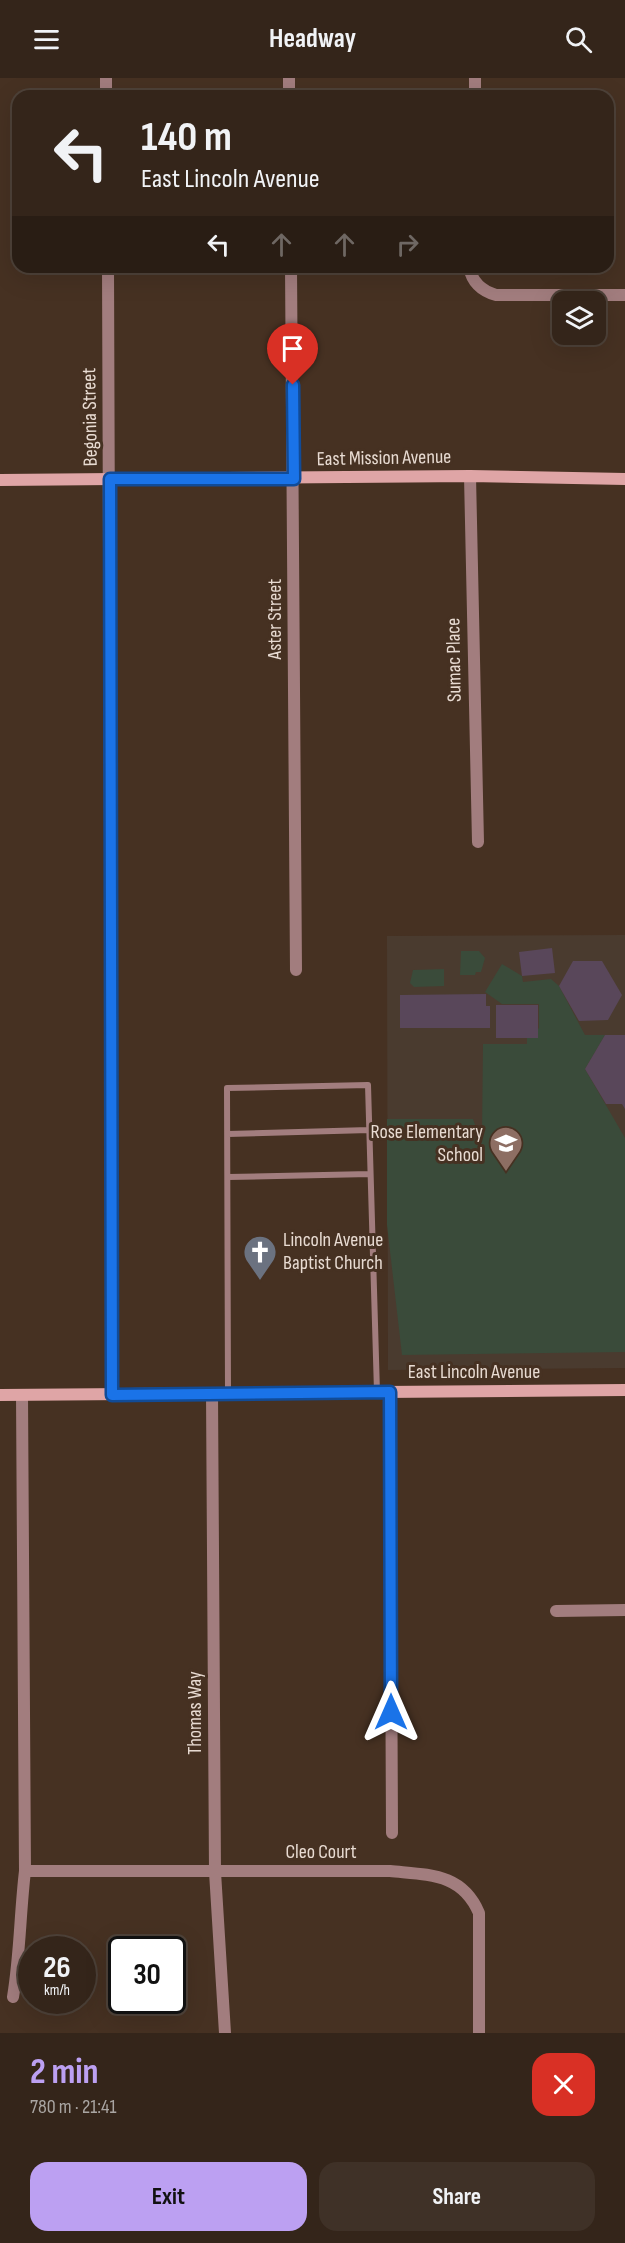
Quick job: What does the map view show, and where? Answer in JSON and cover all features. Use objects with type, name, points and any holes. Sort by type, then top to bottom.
[{"type":"main road","name":"East Mission Avenue","points":[[0,480],[470,476],[625,479]]},
{"type":"main road","name":"East Lincoln Avenue","points":[[0,1395],[625,1390]]},
{"type":"street","name":"Begonia Street","points":[[108,273],[112,1395]]},
{"type":"street","name":"Aster Street","points":[[291,273],[296,970]]},
{"type":"street","points":[[470,273],[471,278],[487,292],[496,295],[625,296]]},
{"type":"street","name":"Sumac Place","points":[[470,476],[478,842]]},
{"type":"street","points":[[384,1392],[392,1833]]},
{"type":"street","name":"Thomas Way","points":[[212,1393],[215,1872],[225,2033]]},
{"type":"street","points":[[13,1997],[20,1953],[25,1871],[22,1395]]},
{"type":"street","points":[[556,1611],[625,1610]]},
{"type":"street","name":"Cleo Court","points":[[25,1871],[390,1871],[447,1879],[464,1889],[473,1899],[479,1913],[478,2033]]},
{"type":"lane","points":[[228,1393],[227,1088],[368,1084],[370,1174],[384,1392]]},
{"type":"lane","points":[[228,1134],[369,1130]]},
{"type":"lane","points":[[228,1177],[370,1174]]},
{"type":"shaded area","name":"Rose Elementary School","points":[[625,935],[625,1368],[388,1370],[387,936]]},
{"type":"green space","points":[[461,951],[479,951],[485,958],[481,972],[476,972],[475,975],[460,975]]},
{"type":"green space","name":"Rose Elementary School","points":[[502,964],[522,976],[523,982],[551,979],[559,986],[585,1035],[605,1035],[585,1069],[625,1138],[625,1352],[402,1355],[387,1225],[387,1119],[473,1119],[479,1136],[482,1136],[483,1044],[527,1044],[527,1038],[539,1028],[539,1004],[502,1004],[485,992]]},
{"type":"green space","points":[[444,969],[444,986],[414,987],[410,983],[413,970]]},
{"type":"building","points":[[552,948],[555,973],[522,976],[519,952]]},
{"type":"building","points":[[573,961],[602,961],[622,995],[608,1020],[579,1021],[559,986]]},
{"type":"building","points":[[486,994],[486,1006],[490,1006],[490,1028],[400,1028],[400,995]]},
{"type":"building","points":[[496,1005],[538,1005],[538,1038],[496,1038]]},
{"type":"building","points":[[605,1035],[625,1035],[625,1109],[622,1104],[606,1104],[585,1069]]},
{"type":"place","name":"Rose Elementary School","points":[[506,1172]]},
{"type":"place","name":"Lincoln Avenue Baptist Church","points":[[260,1281]]},
{"type":"route","points":[[293,385],[294,479],[110,479],[112,1395],[390,1392],[391,1712]]}]
